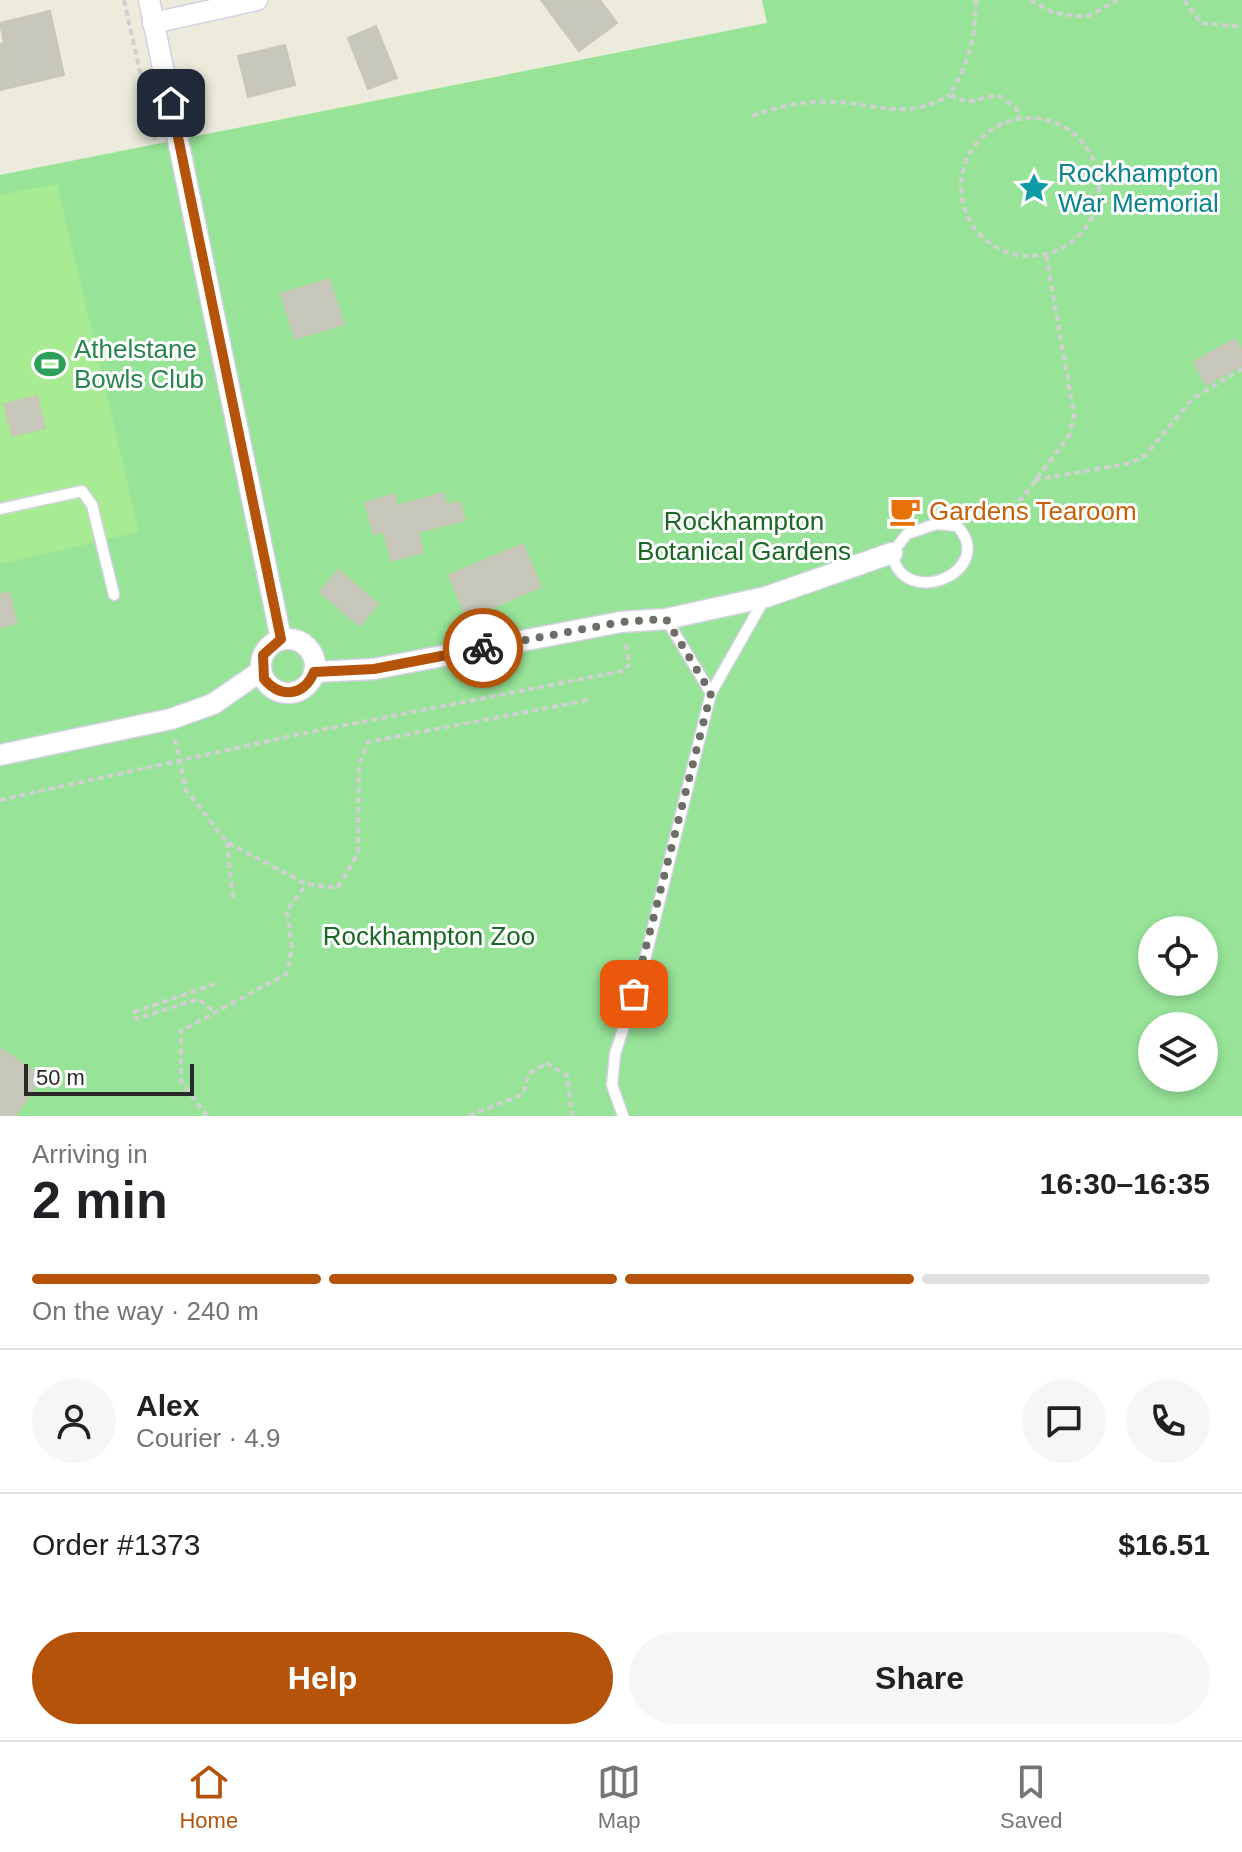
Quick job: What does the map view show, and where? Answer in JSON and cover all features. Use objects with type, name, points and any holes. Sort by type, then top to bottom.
[{"type":"street","points":[[149,0],[281,639]]},
{"type":"street","points":[[153,23],[257,0]]},
{"type":"street","points":[[314,672],[374,669],[621,622],[666,619],[766,597],[892,553]]},
{"type":"street","points":[[0,755],[171,719],[213,704],[261,671],[267,648],[281,639],[290,638],[307,646],[312,653],[314,672],[305,687],[288,693],[270,686],[261,671]]},
{"type":"lane","points":[[0,509],[82,491],[92,505],[114,595]]},
{"type":"lane","points":[[936,524],[957,526],[966,536],[970,549],[965,561],[947,577],[925,583],[901,575],[892,553],[907,534],[936,524]]},
{"type":"lane","points":[[623,1116],[612,1085],[615,1054],[644,964],[711,693],[766,597]]},
{"type":"lane","points":[[666,619],[711,693]]},
{"type":"path","points":[[752,116],[790,103],[837,102],[885,111],[927,108],[950,95],[967,65],[976,27],[976,0]]},
{"type":"path","points":[[1030,0],[1054,13],[1086,17],[1118,0]]},
{"type":"path","points":[[1184,0],[1201,23],[1242,27]]},
{"type":"path","points":[[950,95],[967,102],[998,95],[1015,107],[1020,118]]},
{"type":"path","points":[[1020,118],[1038,118],[1060,124],[1079,138],[1093,158],[1099,181],[1097,204],[1088,226],[1072,243],[1046,254],[1028,257],[1007,253],[987,242],[972,225],[963,205],[961,183],[965,161],[977,141],[994,127],[1020,118]]},
{"type":"path","points":[[957,526],[1003,514],[1035,480],[1070,434],[1074,415],[1046,254]]},
{"type":"path","points":[[1035,480],[1131,463],[1146,455],[1192,399],[1242,369]]},
{"type":"path","points":[[0,800],[623,671],[630,664],[625,639]]},
{"type":"path","points":[[171,719],[186,790],[227,842],[306,884],[337,888],[358,854],[359,765],[368,742],[589,700]]},
{"type":"path","points":[[227,842],[233,898]]},
{"type":"path","points":[[207,1116],[181,1081],[181,1031],[286,974],[292,949],[287,910],[306,884]]},
{"type":"path","points":[[215,984],[134,1012],[136,1019],[198,999],[215,1012]]},
{"type":"path","points":[[469,1116],[523,1094],[529,1074],[546,1063],[567,1075],[572,1115]]},
{"type":"green space","name":"Rockhampton Botanical Gardens","points":[[762,0],[1242,0],[1242,1116],[0,1116],[0,175],[767,23]]},
{"type":"green space","name":"Athelstane Bowls Club","points":[[57,184],[139,532],[0,564],[0,195]]},
{"type":"building","points":[[541,0],[600,0],[617,23],[579,51]]},
{"type":"building","points":[[50,11],[64,75],[0,90],[0,44],[4,43],[0,23]]},
{"type":"building","points":[[376,26],[397,78],[368,89],[348,38]]},
{"type":"building","points":[[285,45],[295,85],[248,97],[238,56]]},
{"type":"building","points":[[329,279],[344,324],[295,339],[281,294]]},
{"type":"building","points":[[1235,339],[1242,351],[1242,365],[1206,385],[1194,362]]},
{"type":"building","points":[[37,396],[45,428],[12,436],[4,404]]},
{"type":"building","points":[[443,493],[447,505],[460,502],[465,520],[418,532],[423,552],[392,561],[383,531],[374,534],[365,503],[394,494],[397,506]]},
{"type":"building","points":[[523,544],[541,587],[467,618],[449,575]]},
{"type":"building","points":[[338,570],[378,604],[360,626],[320,592]]},
{"type":"building","points":[[9,592],[17,623],[0,627],[0,595]]},
{"type":"building","points":[[0,1048],[42,1077],[15,1116],[0,1116]]},
{"type":"way so far","points":[[483,648],[621,622],[666,619],[711,693],[634,994]]},
{"type":"place","name":"Rockhampton War Memorial","points":[[1034,188]]},
{"type":"place","name":"Athelstane Bowls Club","points":[[50,364]]},
{"type":"place","name":"Gardens Tearoom","points":[[905,511]]},
{"type":"route","points":[[171,103],[281,639],[267,648],[263,655],[261,671],[264,679],[278,691],[297,692],[311,680],[314,672],[374,669],[483,648]]},
{"type":"park label","name":"Rockhampton Zoo","points":[[429,936]]}]
